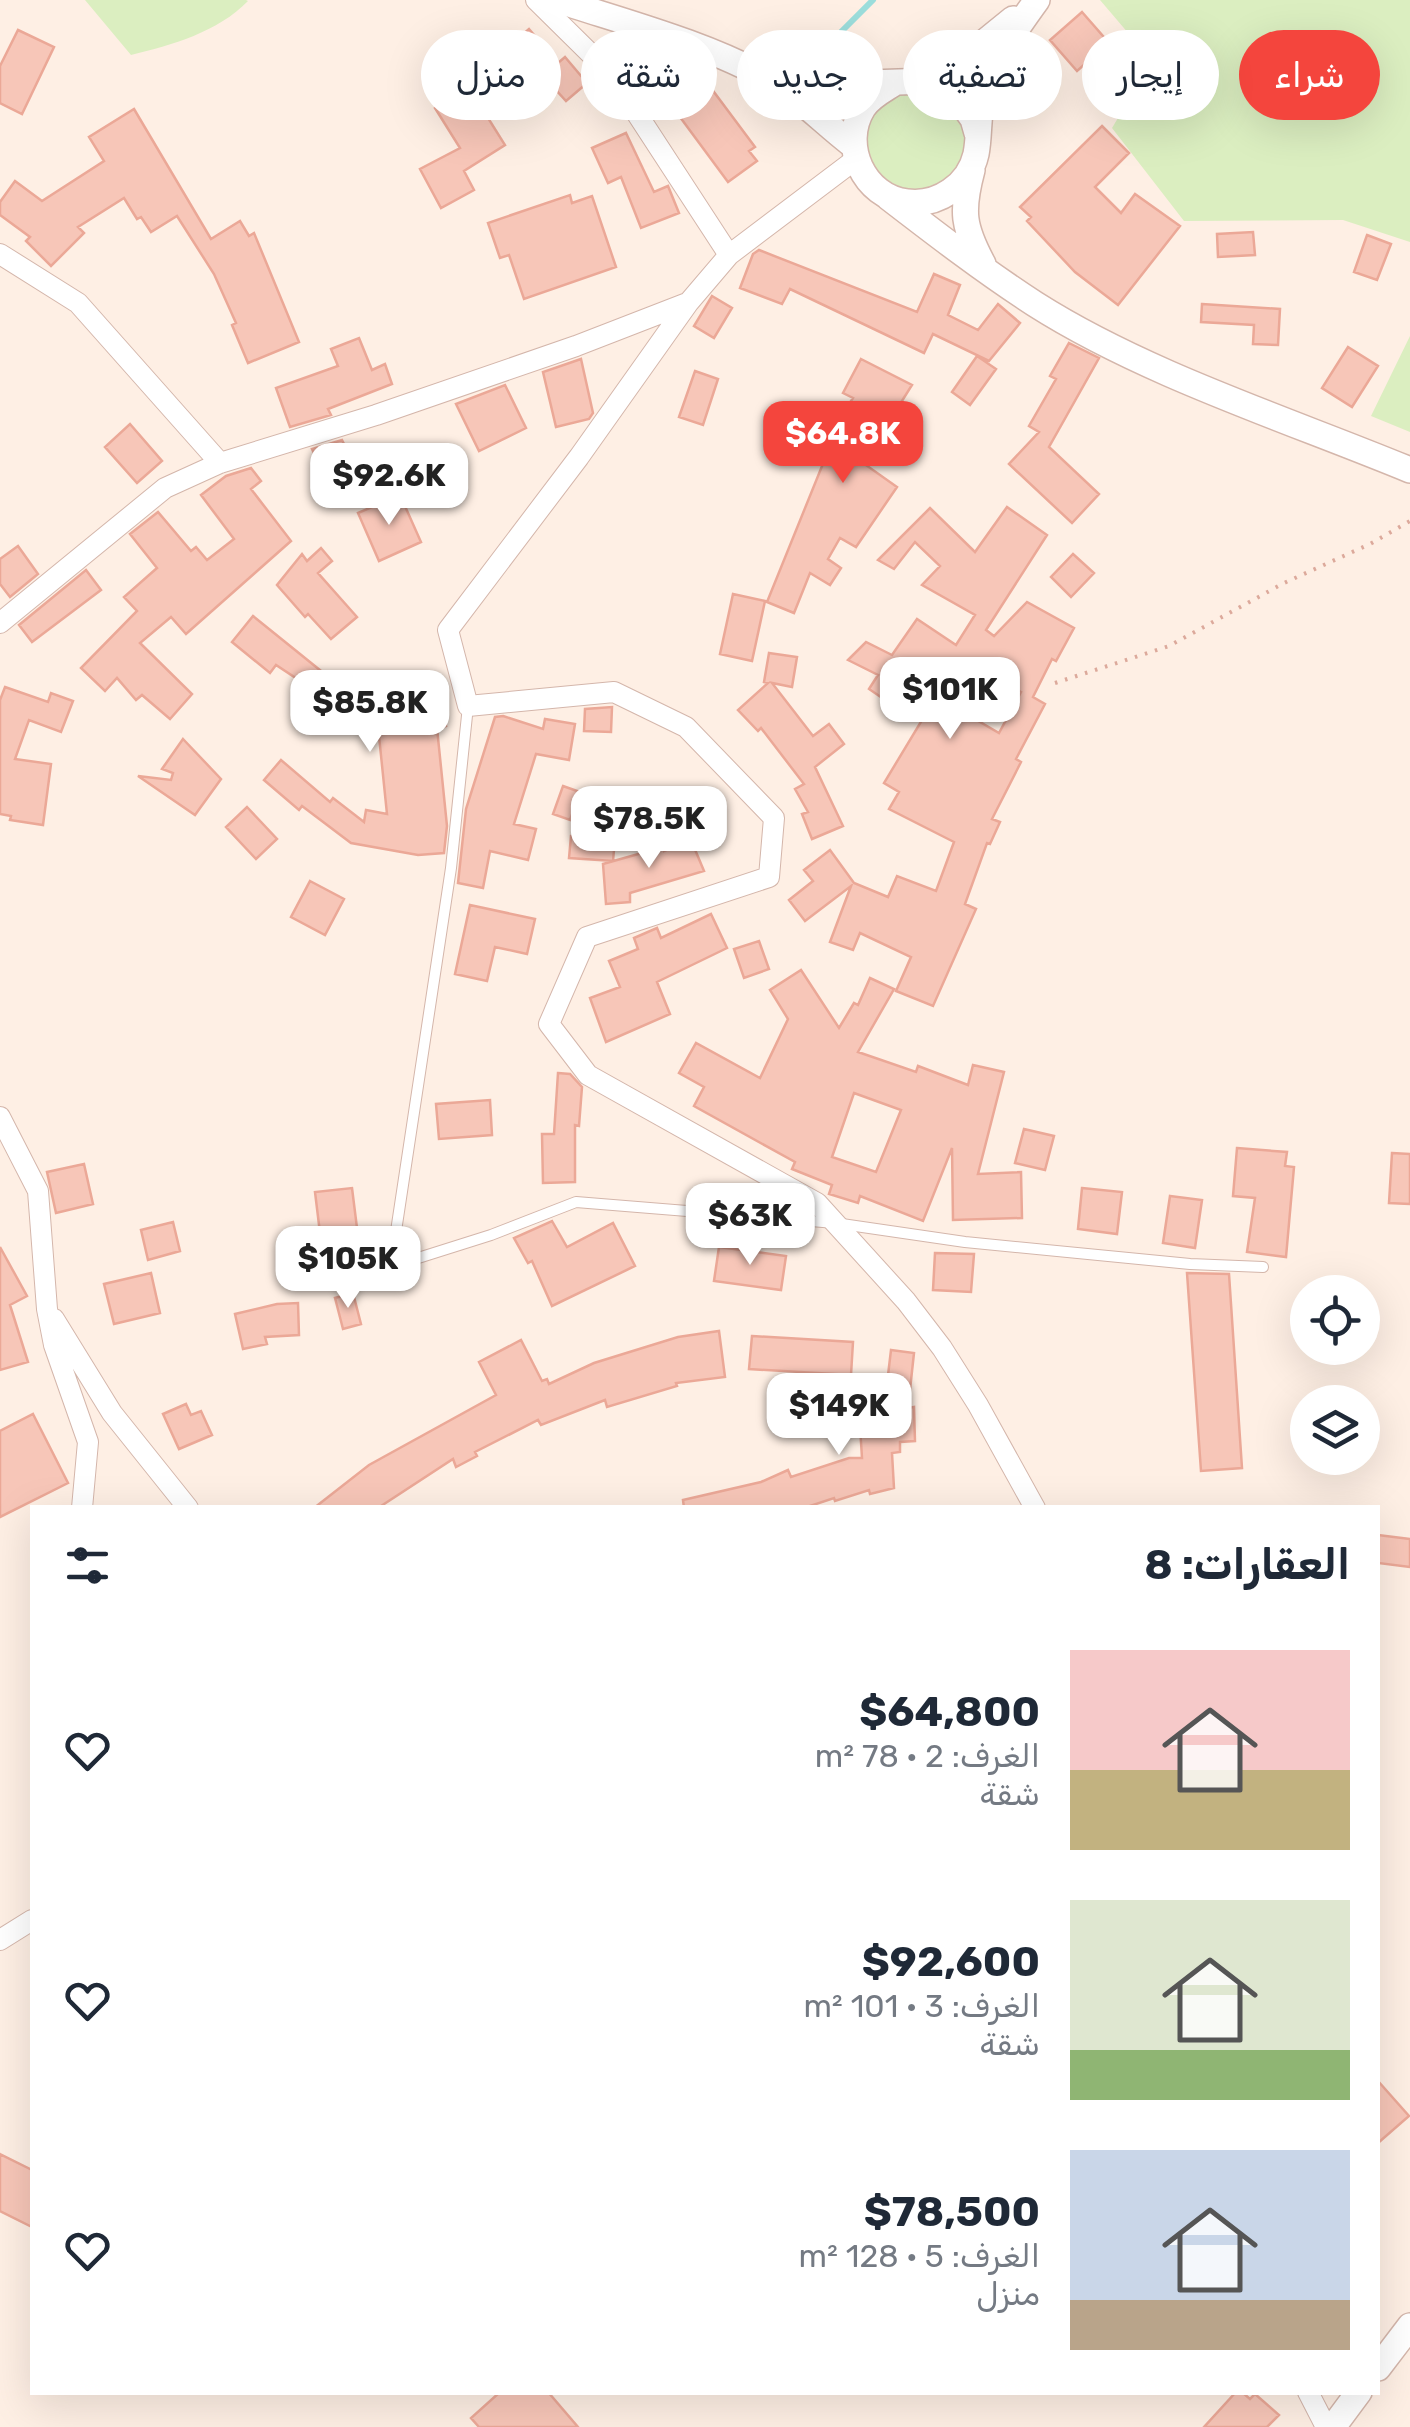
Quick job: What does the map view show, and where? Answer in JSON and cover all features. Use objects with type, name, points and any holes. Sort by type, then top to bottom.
[{"type":"street","points":[[536,0],[611,74],[729,255]]},
{"type":"street","points":[[557,0],[737,65]]},
{"type":"street","points":[[1000,30],[1036,0]]},
{"type":"street","points":[[986,268],[964,223],[964,199],[983,94],[997,61],[1036,0]]},
{"type":"street","points":[[883,84],[903,83]]},
{"type":"street","points":[[892,84],[863,109],[856,126],[855,152],[729,255],[689,302],[580,457],[448,630],[468,706],[614,692],[686,728],[774,818],[769,876],[586,936],[549,1024],[588,1074],[817,1203],[906,1301],[942,1348],[1033,1505]]},
{"type":"street","points":[[822,120],[855,152],[874,187],[1036,305],[1136,356],[1410,470]]},
{"type":"street","points":[[888,197],[925,202],[943,197],[958,186],[970,170],[976,143],[973,120]]},
{"type":"street","points":[[0,254],[78,303],[220,462]]},
{"type":"street","points":[[0,624],[165,488],[220,462],[376,416],[689,302]]},
{"type":"street","points":[[0,1117],[38,1191],[54,1346],[88,1442],[82,1505]]},
{"type":"street","points":[[48,1309],[112,1413],[186,1505]]},
{"type":"street","points":[[0,1940],[30,1921]]},
{"type":"street","points":[[1380,2365],[1410,2326]]},
{"type":"street","points":[[1310,2395],[1330,2427],[1357,2395]]},
{"type":"lane","points":[[468,706],[451,868],[393,1251],[396,1265],[491,1235],[576,1202],[835,1223],[965,1242],[1190,1264],[1263,1267]]},
{"type":"path","points":[[1056,683],[1169,646],[1410,521]]},
{"type":"green space","points":[[85,0],[248,1],[209,29],[131,55]]},
{"type":"green space","points":[[1100,0],[1410,0],[1410,242],[1343,220],[1184,221],[1112,128],[1117,120],[1219,120],[1219,30],[1126,30]]},
{"type":"green space","points":[[903,92],[903,120],[961,120],[965,151],[957,169],[943,183],[925,191],[905,191],[887,183],[873,169],[865,151],[869,120],[883,120],[883,102]]},
{"type":"green space","points":[[1410,336],[1410,432],[1371,416]]},
{"type":"building","points":[[1082,12],[1098,30],[1082,30],[1082,67],[1077,71],[1062,54],[1061,30]]},
{"type":"building","points":[[18,30],[54,47],[22,114],[0,103],[0,66]]},
{"type":"building","points":[[565,57],[581,76],[581,88],[566,101],[561,96],[561,60]]},
{"type":"building","points":[[717,96],[755,147],[749,151],[757,161],[728,182],[682,120],[717,120]]},
{"type":"building","points":[[134,109],[211,239],[240,221],[249,236],[254,233],[299,342],[248,363],[232,325],[236,323],[214,274],[177,216],[151,232],[124,198],[78,227],[84,233],[51,266],[26,241],[30,237],[0,215],[0,202],[15,181],[42,201],[104,161],[89,137]]},
{"type":"building","points":[[442,120],[489,120],[505,145],[464,171],[474,190],[441,208],[420,169],[460,148]]},
{"type":"building","points":[[1102,126],[1129,153],[1095,187],[1121,213],[1135,194],[1180,226],[1118,305],[1075,272],[1027,221],[1031,217],[1020,207]]},
{"type":"building","points":[[626,133],[654,192],[668,186],[679,213],[641,228],[621,177],[608,183],[592,148]]},
{"type":"building","points":[[570,195],[572,203],[592,196],[616,267],[524,299],[509,255],[500,258],[488,223]]},
{"type":"building","points":[[1253,232],[1255,255],[1218,257],[1217,234]]},
{"type":"building","points":[[1367,235],[1391,244],[1377,280],[1354,272]]},
{"type":"building","points":[[759,250],[917,312],[934,274],[960,285],[948,315],[978,330],[998,304],[1020,323],[989,361],[933,334],[924,353],[790,289],[782,304],[740,288],[753,254]]},
{"type":"building","points":[[712,296],[732,308],[714,338],[694,326]]},
{"type":"building","points":[[1202,304],[1280,309],[1278,345],[1253,344],[1254,325],[1201,322]]},
{"type":"building","points":[[359,338],[372,370],[385,364],[392,384],[328,409],[331,415],[290,427],[276,388],[338,366],[331,349]]},
{"type":"building","points":[[1069,343],[1099,358],[1049,447],[1099,494],[1072,523],[1009,464],[1039,432],[1029,426],[1056,379],[1050,376]]},
{"type":"building","points":[[1348,347],[1378,366],[1352,407],[1322,388]]},
{"type":"building","points":[[977,356],[996,369],[970,405],[952,392]]},
{"type":"building","points":[[581,359],[593,413],[589,419],[556,427],[543,372]]},
{"type":"building","points":[[861,359],[912,385],[863,463],[897,487],[856,547],[840,538],[828,559],[841,568],[830,585],[810,573],[794,613],[767,602],[833,439],[828,436],[853,398],[843,393]]},
{"type":"building","points":[[695,371],[718,379],[703,425],[679,417]]},
{"type":"building","points":[[505,385],[526,428],[479,451],[456,404]]},
{"type":"building","points":[[130,424],[162,461],[137,483],[105,447]]},
{"type":"building","points":[[342,440],[356,468],[328,482],[312,449]]},
{"type":"building","points":[[251,468],[261,481],[251,489],[291,541],[186,634],[171,617],[140,643],[192,694],[170,719],[142,695],[136,700],[117,678],[105,691],[81,668],[137,611],[124,597],[157,568],[130,534],[158,512],[191,551],[196,547],[207,560],[234,539],[201,495],[226,476]]},
{"type":"building","points":[[400,495],[421,542],[379,561],[358,513]]},
{"type":"building","points":[[1007,507],[1047,535],[986,630],[994,636],[1027,602],[1074,628],[1056,661],[1052,659],[1033,697],[1045,704],[1016,759],[1021,762],[992,819],[1000,822],[990,844],[987,843],[965,904],[976,909],[933,1006],[896,991],[911,957],[860,933],[853,950],[830,942],[851,886],[805,921],[789,900],[813,881],[804,870],[830,850],[854,883],[888,897],[897,876],[936,891],[954,842],[889,809],[899,792],[884,783],[936,697],[906,682],[891,704],[869,689],[878,675],[848,660],[866,642],[892,655],[917,619],[956,645],[975,615],[922,585],[940,566],[915,542],[894,569],[878,560],[930,508],[975,552]],"holes":[[[975,669],[1021,692],[999,733],[956,708]]]},
{"type":"building","points":[[18,546],[38,574],[10,597],[0,584],[0,559]]},
{"type":"building","points":[[321,548],[332,561],[318,573],[357,617],[331,639],[277,585],[302,554],[307,561]]},
{"type":"building","points":[[1073,554],[1094,573],[1071,597],[1051,577]]},
{"type":"building","points":[[86,570],[101,590],[32,642],[19,625]]},
{"type":"building","points":[[733,594],[765,601],[752,661],[720,654]]},
{"type":"building","points":[[253,616],[367,708],[380,695],[438,683],[446,726],[437,728],[447,826],[444,853],[418,855],[351,843],[302,806],[299,810],[264,780],[281,760],[330,802],[333,798],[364,822],[366,810],[387,814],[379,736],[337,715],[341,708],[276,665],[270,673],[232,642]]},
{"type":"building","points":[[769,653],[797,657],[792,687],[772,683],[813,736],[829,724],[844,744],[815,767],[843,826],[812,839],[802,814],[808,812],[795,789],[804,784],[761,728],[758,731],[738,710],[768,683],[764,682]]},
{"type":"building","points":[[5,687],[48,702],[51,693],[73,701],[61,732],[29,720],[15,759],[51,764],[43,825],[10,820],[11,816],[0,814],[0,700]]},
{"type":"building","points":[[612,707],[611,732],[584,731],[585,709]]},
{"type":"building","points":[[495,717],[543,729],[545,719],[575,724],[569,760],[536,754],[514,824],[536,829],[528,860],[490,851],[483,888],[458,883],[466,809]]},
{"type":"building","points":[[183,739],[221,779],[195,815],[138,776],[171,780],[173,773],[162,769]]},
{"type":"building","points":[[563,786],[580,792],[570,820],[553,814]]},
{"type":"building","points":[[247,807],[277,839],[256,859],[226,827]]},
{"type":"building","points":[[571,836],[615,839],[613,861],[569,858]]},
{"type":"building","points":[[691,840],[704,871],[630,893],[630,902],[606,904],[603,864],[663,847],[664,851]]},
{"type":"building","points":[[310,881],[344,899],[325,935],[291,917]]},
{"type":"building","points":[[470,905],[535,919],[527,954],[495,947],[487,981],[455,974]]},
{"type":"building","points":[[711,914],[727,948],[657,982],[670,1014],[606,1042],[590,998],[620,987],[609,961],[638,949],[634,938],[657,928],[661,938]]},
{"type":"building","points":[[759,941],[769,969],[744,978],[734,949]]},
{"type":"building","points":[[801,970],[839,1028],[854,1003],[858,1005],[870,978],[894,989],[858,1052],[916,1072],[918,1066],[968,1085],[973,1065],[1004,1072],[978,1174],[1021,1172],[1022,1218],[953,1220],[952,1148],[923,1221],[860,1196],[858,1203],[829,1194],[832,1185],[792,1169],[795,1162],[694,1106],[704,1087],[679,1073],[696,1043],[760,1078],[788,1019],[770,990]],"holes":[[[854,1093],[901,1110],[876,1172],[832,1157]]]},
{"type":"building","points":[[558,1073],[570,1074],[582,1087],[579,1126],[575,1125],[575,1182],[543,1183],[542,1134],[554,1134]]},
{"type":"building","points":[[490,1100],[492,1135],[439,1139],[436,1104]]},
{"type":"building","points":[[1024,1129],[1054,1136],[1045,1170],[1015,1163]]},
{"type":"building","points":[[1237,1148],[1287,1152],[1285,1166],[1294,1167],[1286,1257],[1247,1252],[1255,1198],[1233,1196]]},
{"type":"building","points":[[1392,1153],[1410,1154],[1410,1204],[1389,1203]]},
{"type":"building","points":[[84,1164],[93,1204],[56,1213],[47,1172]]},
{"type":"building","points":[[352,1188],[357,1228],[320,1233],[315,1192]]},
{"type":"building","points":[[1082,1188],[1122,1192],[1117,1234],[1078,1229]]},
{"type":"building","points":[[1170,1196],[1202,1200],[1195,1248],[1163,1243]]},
{"type":"building","points":[[552,1221],[567,1247],[613,1223],[635,1266],[552,1306],[532,1261],[528,1263],[514,1238]]},
{"type":"building","points":[[173,1222],[180,1251],[148,1260],[141,1230]]},
{"type":"building","points":[[0,1247],[27,1296],[10,1305],[28,1362],[0,1370]]},
{"type":"building","points":[[719,1247],[786,1256],[781,1290],[714,1281]]},
{"type":"building","points":[[935,1253],[974,1254],[971,1292],[933,1290]]},
{"type":"building","points":[[151,1273],[160,1313],[114,1324],[104,1284]]},
{"type":"building","points":[[1187,1273],[1229,1274],[1242,1468],[1201,1471]]},
{"type":"building","points":[[353,1293],[361,1324],[343,1329],[335,1298]]},
{"type":"building","points":[[298,1303],[299,1335],[265,1337],[267,1344],[243,1349],[235,1314]]},
{"type":"building","points":[[719,1331],[725,1377],[676,1383],[677,1386],[607,1407],[605,1400],[541,1425],[538,1420],[475,1452],[477,1456],[456,1467],[453,1459],[383,1505],[318,1505],[369,1465],[496,1395],[479,1362],[521,1340],[542,1381],[547,1379],[549,1384],[594,1363],[678,1337]]},
{"type":"building","points":[[752,1336],[853,1342],[851,1375],[749,1369]]},
{"type":"building","points":[[891,1350],[914,1353],[908,1408],[914,1407],[915,1441],[900,1442],[900,1452],[892,1453],[894,1488],[870,1494],[869,1490],[813,1505],[684,1505],[683,1500],[761,1482],[788,1470],[791,1477],[849,1458],[862,1458],[859,1410],[884,1409]]},
{"type":"building","points":[[186,1404],[191,1415],[201,1411],[212,1435],[179,1449],[163,1414]]},
{"type":"building","points":[[33,1414],[68,1483],[0,1517],[0,1431]]},
{"type":"building","points":[[1380,1535],[1410,1539],[1410,1567],[1380,1563]]},
{"type":"building","points":[[1380,2083],[1409,2116],[1380,2141]]},
{"type":"building","points":[[0,2154],[30,2169],[30,2226],[0,2211]]},
{"type":"building","points":[[497,2395],[551,2395],[578,2427],[479,2427],[471,2418]]},
{"type":"building","points":[[1233,2395],[1250,2399],[1256,2395],[1279,2415],[1267,2427],[1204,2427]]},
{"type":"waterway","points":[[843,30],[873,0]]}]
